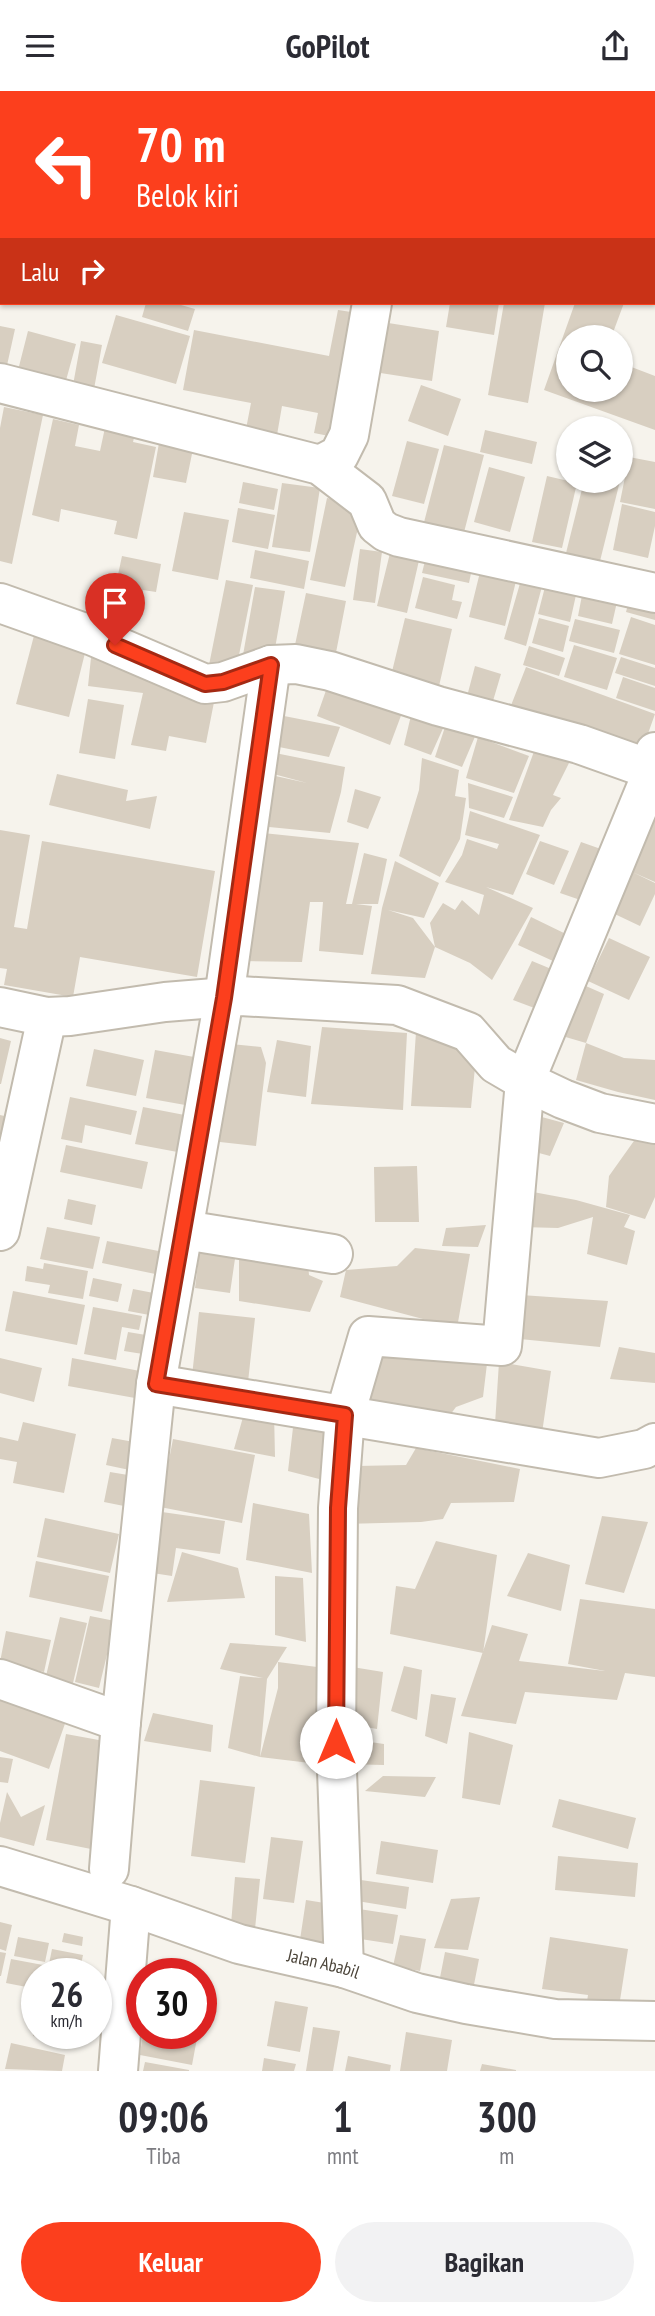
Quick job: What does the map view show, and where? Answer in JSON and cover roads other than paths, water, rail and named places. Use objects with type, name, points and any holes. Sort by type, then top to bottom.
[{"type":"street","points":[[320,465],[338,455],[349,435],[372,305]]},
{"type":"street","points":[[0,383],[320,465],[368,501],[377,525],[387,533],[655,593]]},
{"type":"street","points":[[0,603],[93,636],[205,684],[223,682],[271,665],[296,664],[330,671],[438,706],[654,765],[525,1081],[502,1346],[368,1336],[345,1415],[338,1508],[336,1601],[336,1742],[344,1968]]},
{"type":"street","points":[[109,1869],[121,1722],[156,1384],[224,998],[271,665]]},
{"type":"street","points":[[0,1007],[47,1017],[165,1002],[240,996],[397,1005],[468,1032],[496,1064],[562,1099],[600,1113],[655,1124]]},
{"type":"street","points":[[0,1231],[47,1017]]},
{"type":"street","points":[[184,1230],[333,1254]]},
{"type":"street","points":[[156,1384],[599,1458],[644,1449],[655,1443]]},
{"type":"street","points":[[0,1679],[121,1722]]},
{"type":"street","name":"Jalan Ababil","points":[[0,1866],[131,1906],[239,1944],[344,1968],[407,1990],[466,2004],[555,2019],[655,2021]]},
{"type":"street","points":[[118,2071],[131,1906]]}]
